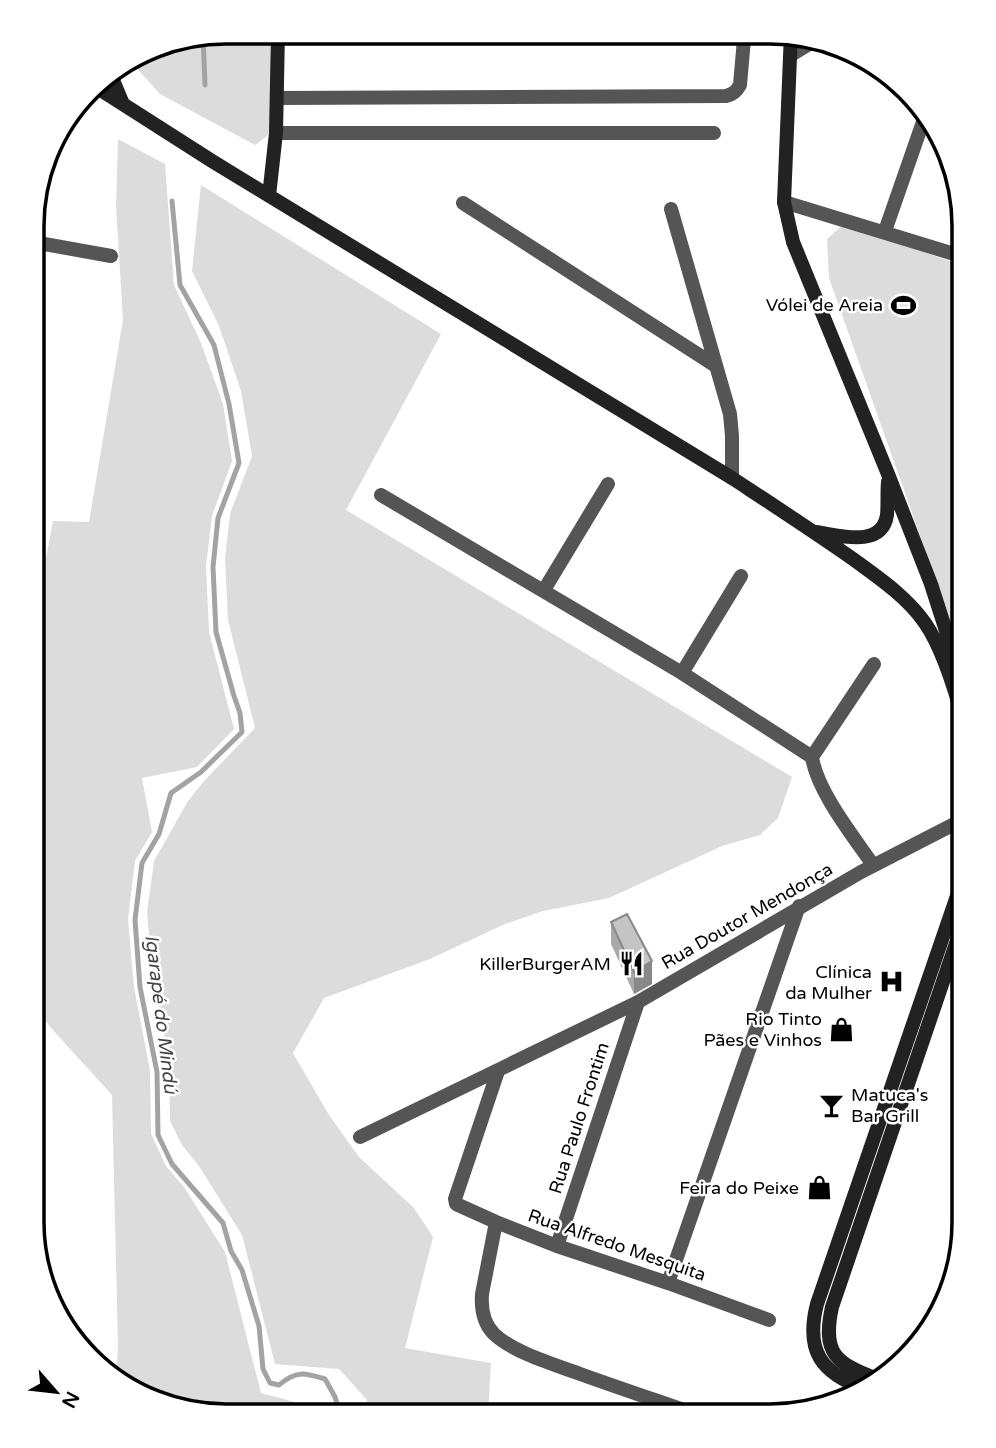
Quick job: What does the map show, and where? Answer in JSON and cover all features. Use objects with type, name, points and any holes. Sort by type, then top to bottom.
[{"type":"main road","points":[[269,196],[276,133],[278,44]]},
{"type":"main road","points":[[791,45],[785,202],[793,242],[931,584],[952,650]]},
{"type":"main road","points":[[114,83],[123,104]]},
{"type":"main road","points":[[103,91],[814,531],[883,581],[907,602],[923,620],[940,649],[952,686]]},
{"type":"main road","points":[[814,531],[859,538],[875,534],[887,516],[888,474]]},
{"type":"main road","points":[[853,1385],[822,1363],[812,1336],[813,1319],[952,910]]},
{"type":"main road","points":[[868,1376],[844,1364],[834,1354],[829,1342],[828,1328],[832,1307],[952,955]]},
{"type":"street","points":[[278,98],[726,96],[736,91],[740,85],[744,44]]},
{"type":"street","points":[[791,55],[804,47]]},
{"type":"street","points":[[885,231],[922,125]]},
{"type":"street","points":[[276,133],[714,133]]},
{"type":"street","points":[[785,202],[952,253]]},
{"type":"street","points":[[463,203],[716,366]]},
{"type":"street","points":[[671,209],[730,414],[732,478]]},
{"type":"street","points":[[44,244],[111,256]]},
{"type":"street","points":[[544,590],[608,484]]},
{"type":"street","points":[[381,495],[682,673],[812,757]]},
{"type":"street","points":[[682,673],[741,576]]},
{"type":"street","points":[[873,865],[822,788],[813,767],[812,757],[874,664]]},
{"type":"street","name":"Rua Doutor Mendonça","points":[[360,1137],[638,1002],[799,906],[952,825]]},
{"type":"street","points":[[668,1283],[799,906]]},
{"type":"street","name":"Rua Paulo Frontim","points":[[557,1246],[638,1002]]},
{"type":"street","name":"Rua Alfredo Mesquita","points":[[498,1071],[456,1204],[557,1246],[769,1320]]},
{"type":"street","points":[[496,1222],[481,1294],[484,1320],[492,1332],[504,1341],[547,1362],[667,1404]]},
{"type":"shaded area","points":[[270,44],[272,126],[267,136],[255,145],[160,94],[136,67],[167,53],[202,45]]},
{"type":"shaded area","points":[[118,139],[165,164],[174,285],[201,343],[223,404],[232,461],[212,516],[206,566],[209,632],[234,729],[197,767],[142,778],[152,832],[135,861],[128,919],[134,987],[150,1071],[151,1134],[166,1166],[184,1187],[225,1252],[261,1393],[302,1404],[202,1403],[156,1390],[117,1368],[112,1095],[44,1018],[44,569],[53,521],[89,522],[123,320],[116,206]]},
{"type":"shaded area","points":[[201,185],[441,334],[346,510],[792,777],[778,818],[760,835],[722,846],[609,898],[543,911],[505,924],[430,959],[324,998],[293,1053],[329,1115],[359,1157],[414,1208],[433,1237],[405,1348],[491,1363],[489,1404],[366,1404],[367,1400],[339,1369],[275,1364],[242,1235],[199,1166],[182,1145],[170,1121],[169,1061],[153,976],[147,912],[154,861],[188,801],[255,728],[228,620],[225,559],[230,514],[252,456],[241,391],[219,326],[192,271]]},
{"type":"shaded area","points":[[844,224],[952,262],[952,630],[829,278],[827,239]]},
{"type":"building","points":[[627,914],[652,961],[634,972],[611,922]]},
{"type":"waterway","name":"Igarapé do Mindú","points":[[203,45],[205,85]]},
{"type":"waterway","name":"Igarapé do Mindú","points":[[172,201],[180,285],[214,345],[229,404],[239,463],[218,518],[213,567],[216,632],[240,713],[242,732],[201,772],[171,793],[159,834],[142,863],[135,920],[140,987],[157,1072],[158,1135],[172,1164],[223,1223],[231,1251],[242,1270],[259,1326],[263,1369],[270,1383],[279,1385],[301,1374],[325,1379],[337,1404]]},
{"type":"place","name":"Vólei de Areia","points":[[903,305]]},
{"type":"place","name":"KillerBurgerAM","points":[[631,964]]},
{"type":"place","name":"Clínica da Mulher","points":[[892,982]]},
{"type":"place","name":"Rio Tinto Pães e Vinhos","points":[[842,1029]]},
{"type":"place","name":"Matuca's Bar Grill","points":[[831,1105]]},
{"type":"place","name":"Feira do Peixe","points":[[819,1188]]}]
